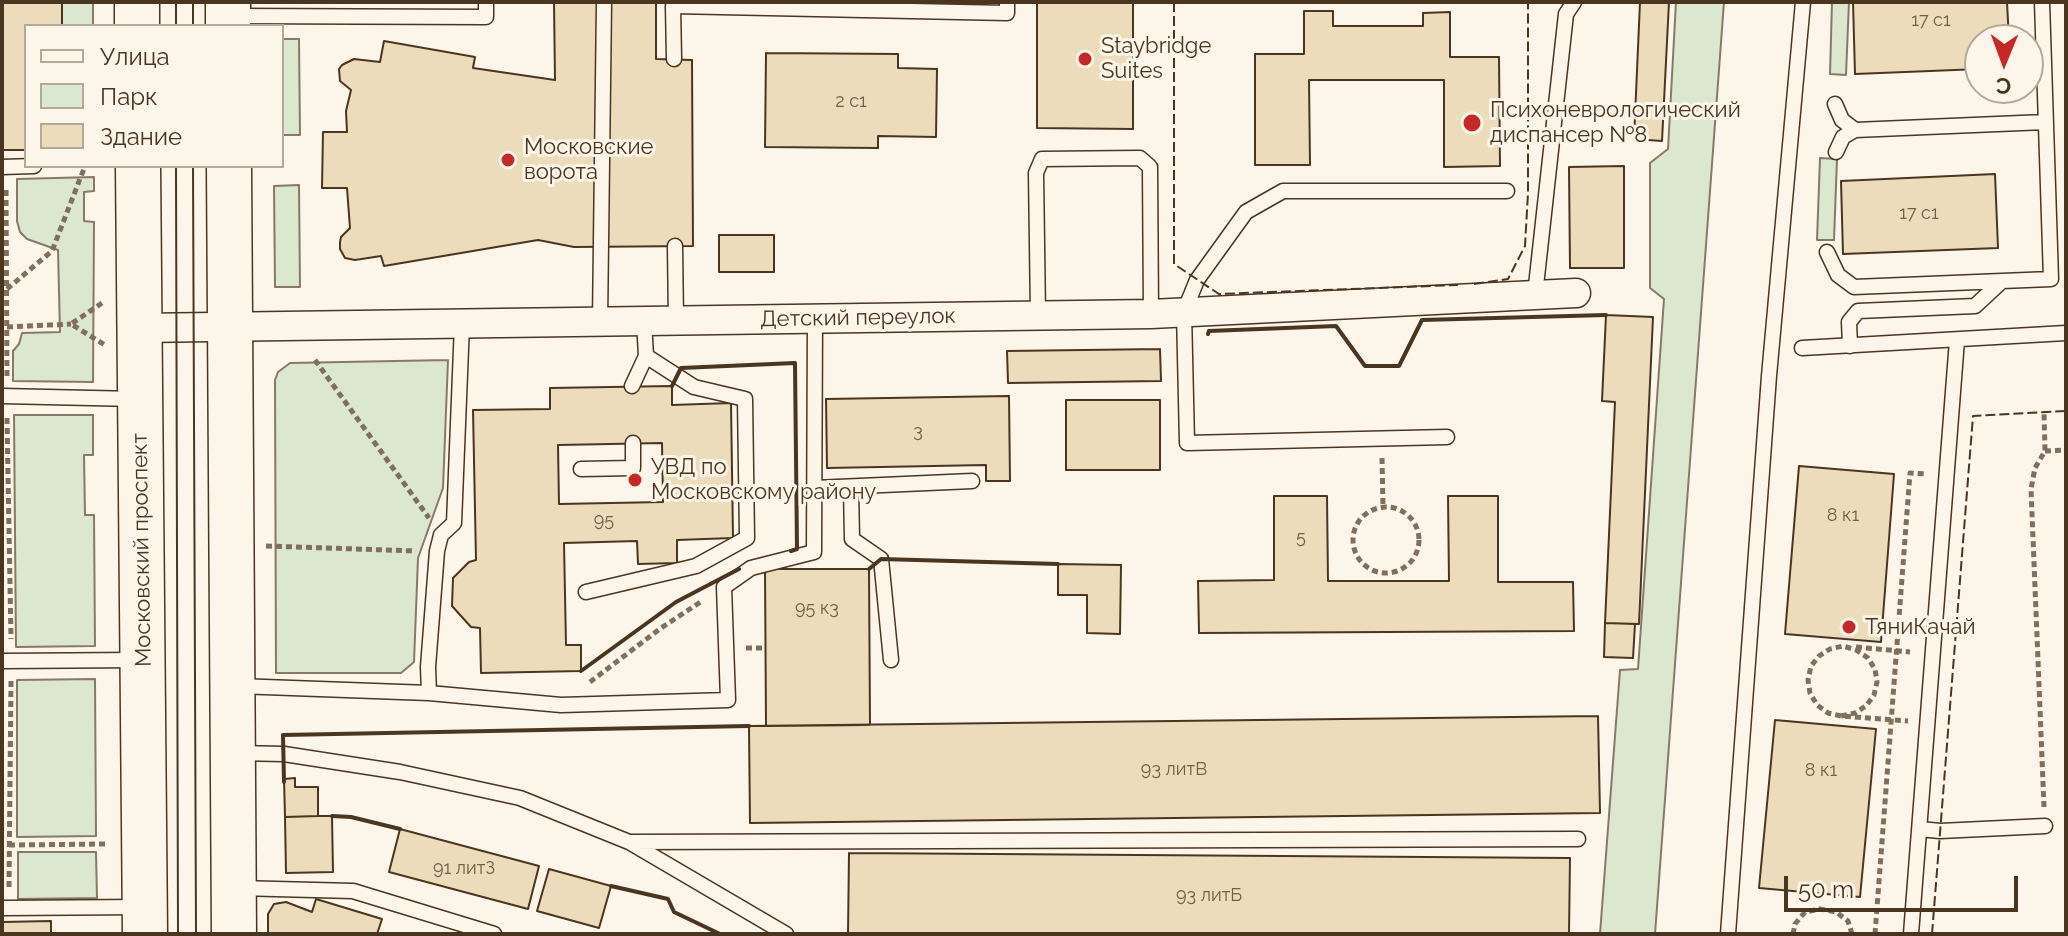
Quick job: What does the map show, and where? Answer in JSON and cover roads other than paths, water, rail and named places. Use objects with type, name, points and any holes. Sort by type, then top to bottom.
[{"type":"main road","points":[[137,2],[137,24]]},
{"type":"main road","name":"Московский проспект","points":[[138,168],[123,337],[140,399],[145,921]]},
{"type":"main road","points":[[229,168],[234,934]]},
{"type":"street","name":"Детский переулок","points":[[123,337],[230,327],[1151,314],[1576,293]]},
{"type":"lane","points":[[228,15],[360,9],[486,17],[486,2]]},
{"type":"lane","points":[[600,322],[604,2]]},
{"type":"lane","points":[[674,59],[673,6],[1007,13],[1007,2]]},
{"type":"lane","points":[[1535,295],[1566,14],[1574,2]]},
{"type":"lane","points":[[1728,934],[1769,376],[1803,2]]},
{"type":"lane","points":[[1827,252],[1838,275],[1854,287],[2059,279],[2045,122],[2042,2]]},
{"type":"lane","points":[[1835,104],[1842,120],[1855,130]]},
{"type":"lane","points":[[1836,152],[1843,137],[1855,130],[2045,122]]},
{"type":"lane","points":[[1038,315],[1036,173],[1042,159],[1140,158],[1150,167],[1151,314]]},
{"type":"lane","points":[[2,167],[24,166]]},
{"type":"lane","points":[[1447,437],[1187,443],[1184,312],[1197,280],[1246,212],[1283,191],[1507,191]]},
{"type":"lane","points":[[675,246],[676,321]]},
{"type":"lane","points":[[1850,346],[1849,322],[1858,311],[1975,306],[2002,281]]},
{"type":"lane","points":[[233,686],[429,693],[561,705],[728,700],[724,587],[751,568],[814,552],[815,319]]},
{"type":"lane","points":[[632,386],[646,356],[644,321]]},
{"type":"lane","points":[[429,693],[428,667],[437,551],[441,535],[454,523],[462,324]]},
{"type":"lane","points":[[1802,348],[2066,333]]},
{"type":"lane","points":[[1911,934],[1957,340]]},
{"type":"lane","points":[[586,592],[696,566],[747,538],[745,399],[694,387],[646,356]]},
{"type":"lane","points":[[2,396],[140,399]]},
{"type":"lane","points":[[581,469],[633,468],[633,443]]},
{"type":"lane","points":[[815,488],[972,481]]},
{"type":"lane","points":[[851,488],[852,539],[881,559],[891,660]]},
{"type":"lane","points":[[7,661],[143,660]]},
{"type":"lane","points":[[233,753],[313,758],[400,772],[520,798],[629,842],[786,934]]},
{"type":"lane","points":[[1920,829],[1940,831],[2045,826]]},
{"type":"lane","points":[[629,842],[1578,839]]},
{"type":"lane","points":[[234,888],[353,891],[494,934]]},
{"type":"lane","points":[[5,908],[145,921]]},
{"type":"tram line","points":[[176,2],[176,24]]},
{"type":"tram line","points":[[193,2],[193,24]]},
{"type":"tram line","points":[[176,168],[178,934]]},
{"type":"tram line","points":[[193,168],[196,934]]},
{"type":"place","name":"Staybridge Suites","points":[[1085,59]]},
{"type":"place","name":"Психоневрологический диспансер №8","points":[[1472,123]]},
{"type":"place","name":"Московские ворота","points":[[508,160]]},
{"type":"place","name":"УВД по Московскому району","points":[[635,480]]},
{"type":"place","name":"ТяниКачай","points":[[1849,627]]}]
